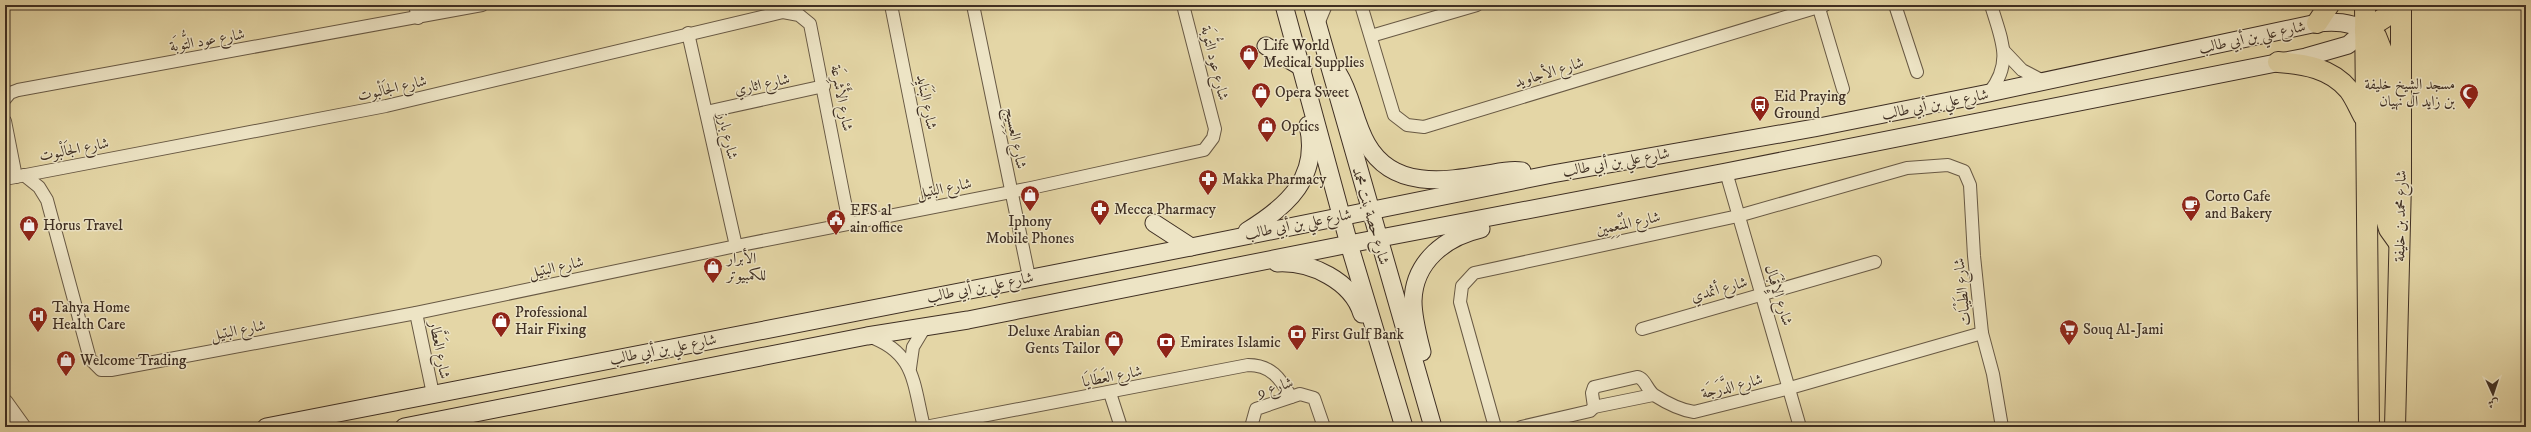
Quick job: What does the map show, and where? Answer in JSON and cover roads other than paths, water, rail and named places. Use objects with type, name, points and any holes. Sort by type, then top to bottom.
[{"type":"highway","points":[[2317,23],[2329,5]]},
{"type":"highway","points":[[2365,5],[2369,427]]},
{"type":"highway","points":[[2365,30],[2384,18],[2395,5]]},
{"type":"highway","name":"شارع محمد بن خليفة","points":[[2395,427],[2399,243],[2401,5]]},
{"type":"highway","points":[[2365,30],[2376,36],[2382,51],[2386,219],[2389,228],[2399,243]]},
{"type":"highway","points":[[2278,62],[2309,66],[2330,74],[2349,91],[2366,120]]},
{"type":"main road","name":"شارع حصة بنت محمد","points":[[1284,5],[1303,68],[1349,244],[1404,427]]},
{"type":"main road","name":"شارع حصة بنت محمد","points":[[1312,5],[1377,239],[1433,427]]},
{"type":"main road","name":"شارع علي بن أبي طالب","points":[[266,427],[1029,277],[1191,247],[1552,174],[1814,128],[2045,82],[2317,23],[2339,21],[2353,24],[2365,30],[2348,45],[2324,53],[1726,172],[925,327],[867,336],[404,427]]},
{"type":"main road","points":[[1236,237],[1274,214],[1289,201],[1304,176],[1312,143],[1301,98],[1303,68],[1266,46]]},
{"type":"main road","points":[[1325,52],[1346,84],[1367,144],[1390,170],[1407,177],[1443,181],[1515,170],[1552,174]]},
{"type":"main road","points":[[1425,396],[1427,378],[1413,300],[1417,281],[1424,266],[1436,251],[1451,239],[1465,232],[1525,218],[1552,205]]},
{"type":"main road","points":[[1154,223],[1191,247]]},
{"type":"main road","points":[[1174,278],[1191,278],[1279,262],[1302,265],[1327,274],[1346,288],[1358,303],[1374,354],[1388,374]]},
{"type":"street","points":[[416,5],[418,18]]},
{"type":"street","name":"شارع عود التُّوبَة","points":[[5,99],[10,93],[18,90],[418,18],[482,5]]},
{"type":"street","points":[[783,12],[796,5]]},
{"type":"street","name":"شارع البَنَايِد","points":[[891,5],[932,206]]},
{"type":"street","name":"شارع العِسِيج","points":[[973,5],[1029,277]]},
{"type":"street","name":"شارع عود التُّوبَة","points":[[1183,5],[1215,129]]},
{"type":"street","points":[[1318,24],[1326,5]]},
{"type":"street","name":"شارع الأجاويد","points":[[1361,5],[1394,115],[1407,125],[1424,127],[1821,6]]},
{"type":"street","points":[[1371,36],[1477,5]]},
{"type":"street","points":[[1895,5],[1917,72]]},
{"type":"street","points":[[1989,93],[2001,74],[2004,51],[1991,5]]},
{"type":"street","points":[[1821,6],[1843,89]]},
{"type":"street","name":"شارع الجَالْبوت","points":[[15,177],[386,106],[688,33],[783,12]]},
{"type":"street","name":"شارع الأَشْرِعَة","points":[[783,12],[799,15],[810,24],[824,86],[850,224]]},
{"type":"street","name":"شارع بارز","points":[[688,33],[736,246]]},
{"type":"street","points":[[2004,51],[2022,70],[2045,82]]},
{"type":"street","name":"شارع اثاري","points":[[706,112],[824,86]]},
{"type":"street","points":[[5,121],[15,177]]},
{"type":"street","name":"شارع البتيل","points":[[15,177],[39,187],[47,200],[84,341],[90,359],[101,370],[119,369],[416,312],[932,206],[1011,192],[1204,150],[1213,138],[1215,129]]},
{"type":"street","name":"شارع المُنْعِمِين","points":[[1495,427],[1461,310],[1460,294],[1467,278],[1485,269],[1738,216],[1906,168],[1948,165]]},
{"type":"street","name":"شارع الطَيْبَات","points":[[1948,165],[1964,171],[1970,185],[1974,256],[1982,333],[1993,374],[2002,427]]},
{"type":"street","name":"شارع الإِقْبَال","points":[[1726,172],[1790,388],[1800,427]]},
{"type":"street","name":"شارع أثمدي","points":[[1642,329],[1875,262]]},
{"type":"street","name":"شارع العَطَّار","points":[[416,312],[433,394]]},
{"type":"street","points":[[924,427],[910,368],[913,347],[925,327]]},
{"type":"street","name":"شارع الدَّرَجَة","points":[[1594,407],[1592,393],[1594,387],[1634,377],[1640,377],[1653,395],[1681,409],[1694,412],[1790,388],[1982,333]]},
{"type":"street","points":[[867,336],[894,347],[910,368]]},
{"type":"street","name":"شارع العَطَايَا","points":[[924,427],[1110,393],[1248,365],[1266,367],[1277,375],[1291,397]]},
{"type":"street","points":[[1110,393],[1121,427]]},
{"type":"street","name":"شارع 9","points":[[1251,427],[1256,409],[1291,397],[1305,394],[1314,398],[1324,427]]},
{"type":"street","points":[[1521,427],[1590,411],[1594,407],[1653,395]]},
{"type":"street","points":[[5,402],[23,427]]},
{"type":"place","name":"Life World Medical Supplies","points":[[1249,71]]},
{"type":"place","name":"Opera Sweet","points":[[1261,109]]},
{"type":"place","name":"مسجد الشيخ خليفة بن زايد آل نهيان","points":[[2469,110]]},
{"type":"place","name":"Eid Praying Ground","points":[[1760,122]]},
{"type":"place","name":"Optics","points":[[1267,143]]},
{"type":"place","name":"Makka Pharmacy","points":[[1208,196]]},
{"type":"place","name":"Iphony Mobile Phones","points":[[1030,212]]},
{"type":"place","name":"Corto Cafe and Bakery","points":[[2191,222]]},
{"type":"place","name":"Mecca Pharmacy","points":[[1100,226]]},
{"type":"place","name":"EFS al ain office","points":[[836,236]]},
{"type":"place","name":"Horus Travel","points":[[29,242]]},
{"type":"place","name":"الأبرار للكمبيوتر","points":[[713,284]]},
{"type":"place","name":"Tahya Home Health Care","points":[[38,333]]},
{"type":"place","name":"Professional Hair Fixing","points":[[501,338]]},
{"type":"place","name":"Souq Al-Jami","points":[[2069,346]]},
{"type":"place","name":"First Gulf Bank","points":[[1297,351]]},
{"type":"place","name":"Deluxe Arabian Gents Tailor","points":[[1114,357]]},
{"type":"place","name":"Emirates Islamic","points":[[1166,359]]},
{"type":"place","name":"Welcome Trading","points":[[66,377]]}]
